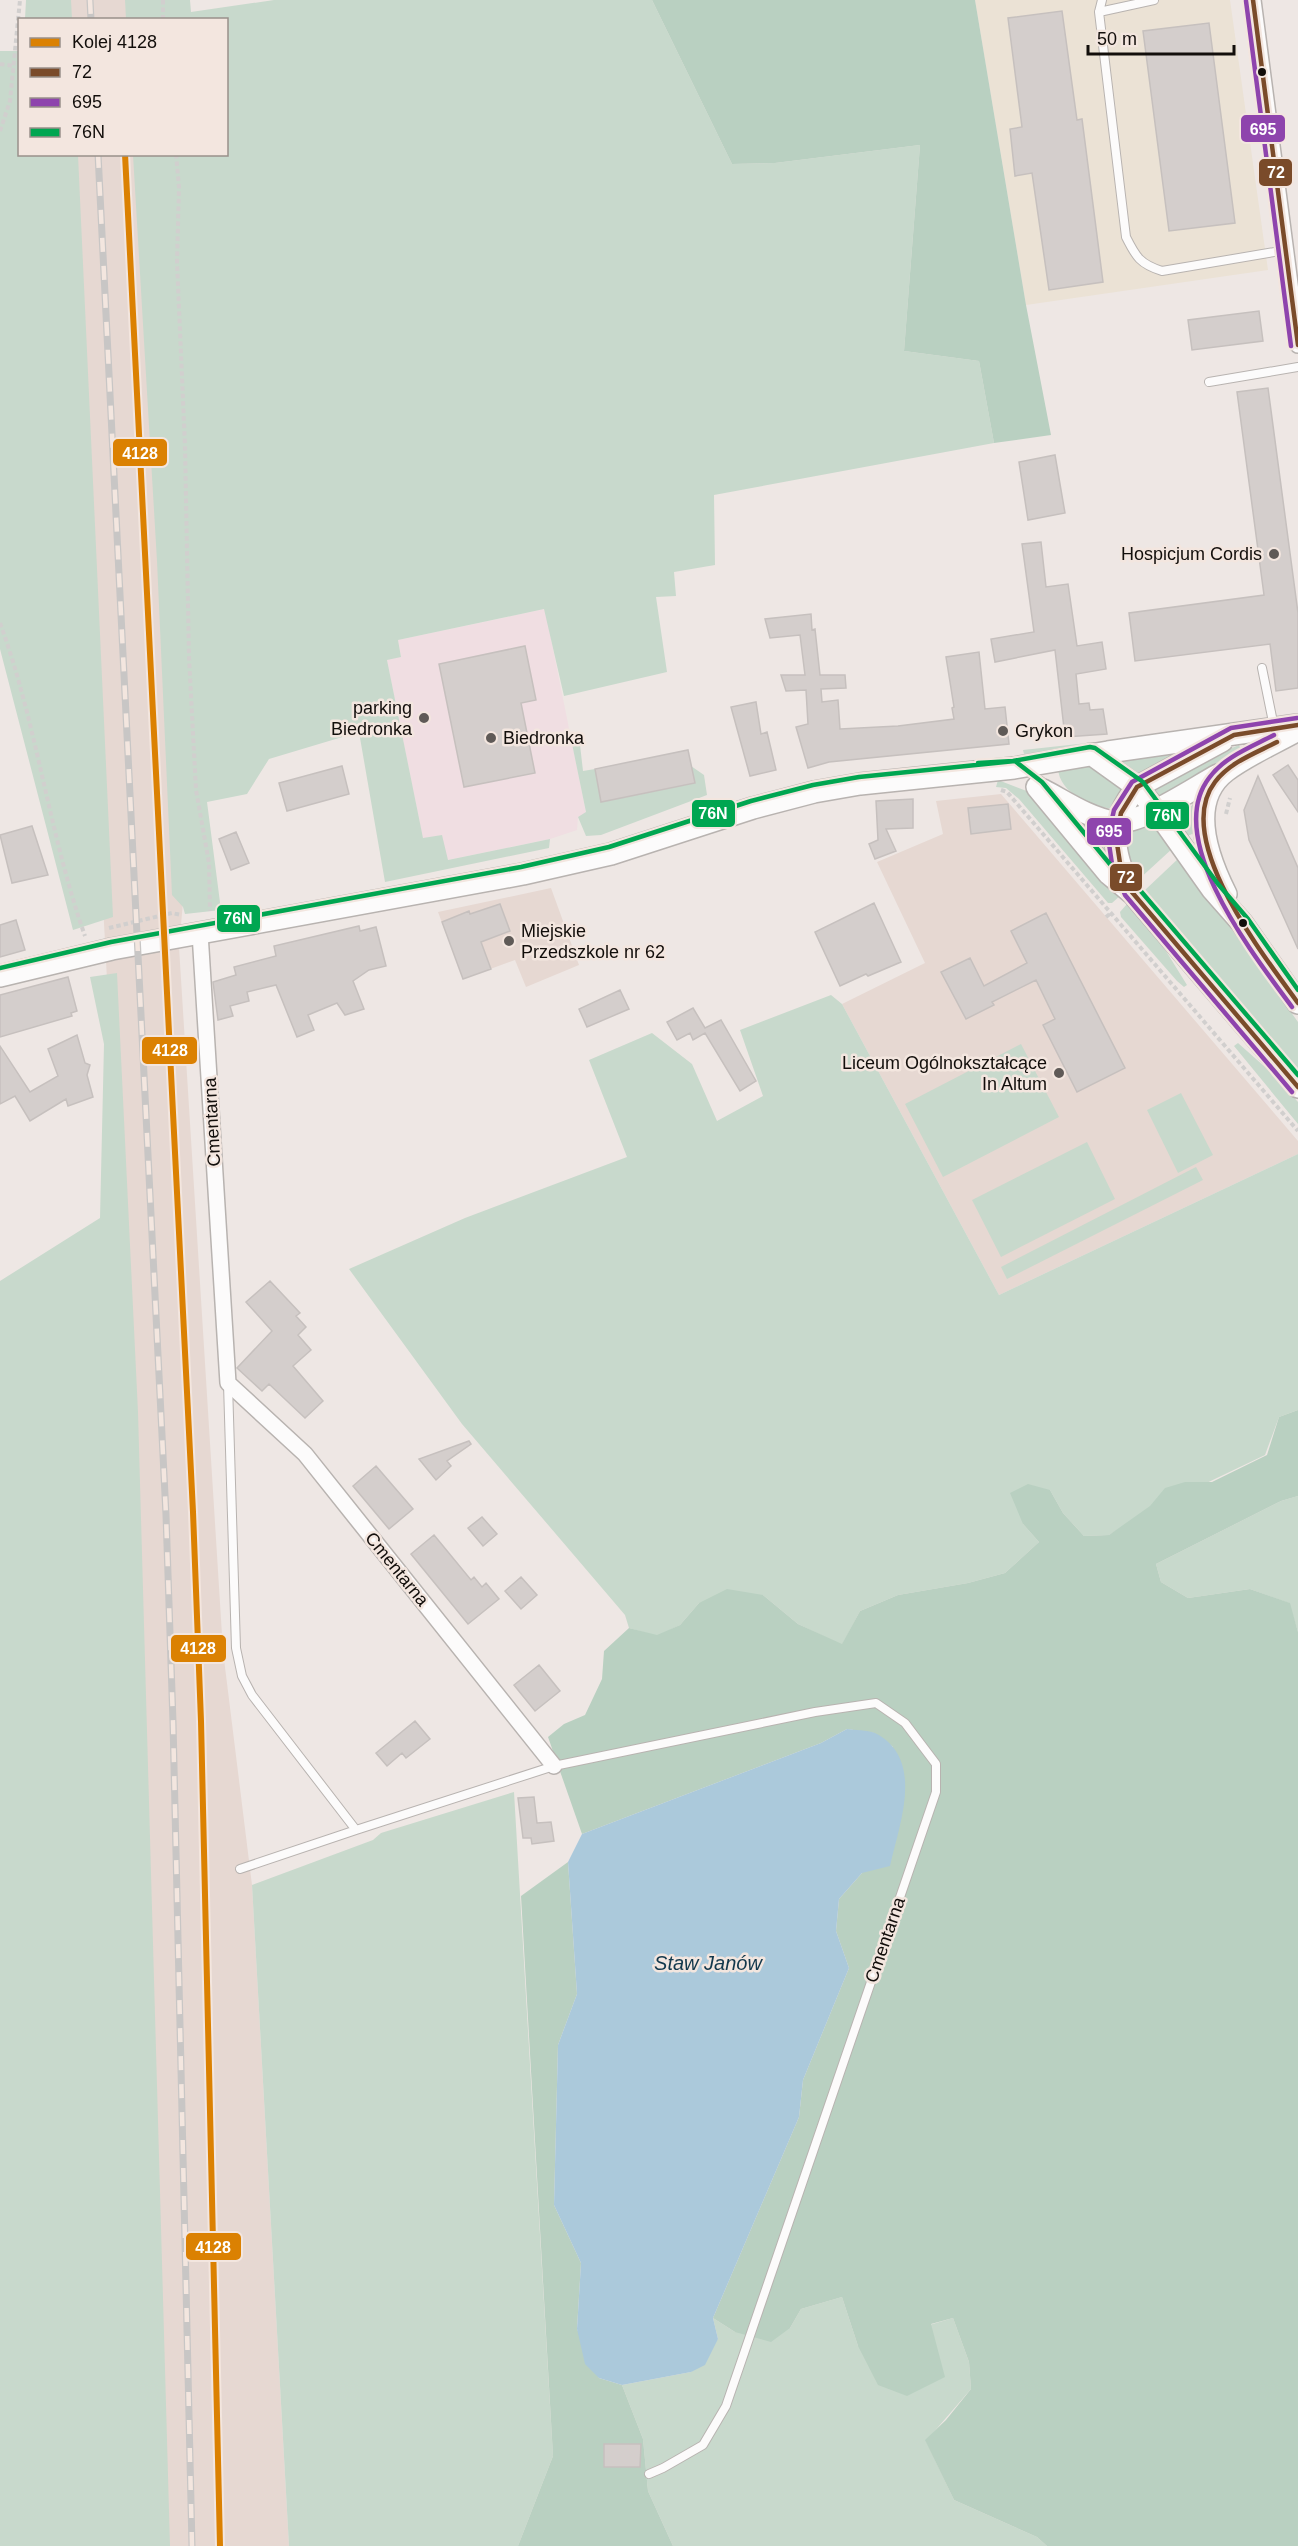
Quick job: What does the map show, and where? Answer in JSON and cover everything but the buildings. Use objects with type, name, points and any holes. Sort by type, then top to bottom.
[{"type":"street","points":[[1253,0],[1298,345]]},
{"type":"street","points":[[0,976],[200,928],[461,886],[611,854],[753,808],[814,792],[860,784],[1014,768],[1091,754],[1298,725]]},
{"type":"street","points":[[1037,787],[1080,810],[1116,823],[1138,818],[1156,810],[1298,730]]},
{"type":"street","points":[[1131,891],[1118,862],[1115,842],[1116,823],[1128,798],[1137,787],[1234,735]]},
{"type":"street","points":[[1091,754],[1137,787],[1212,889],[1242,923],[1298,1003]]},
{"type":"street","points":[[1014,768],[1037,787],[1109,874],[1131,891],[1298,1086]]},
{"type":"street","points":[[1225,772],[1209,791],[1204,814],[1204,838],[1222,885],[1242,923]]},
{"type":"street","name":"Cmentarna","points":[[200,928],[228,1383],[304,1454],[554,1766]]},
{"type":"lane","points":[[1102,0],[1099,12],[1126,237],[1136,256],[1147,266],[1162,271],[1286,250]]},
{"type":"lane","points":[[1099,12],[1154,0]]},
{"type":"lane","points":[[1209,382],[1298,367]]},
{"type":"lane","points":[[1262,668],[1275,728]]},
{"type":"lane","name":"Cmentarna","points":[[228,1383],[236,1648],[242,1676],[252,1695],[356,1830]]},
{"type":"lane","name":"Cmentarna","points":[[240,1869],[554,1766],[815,1712],[876,1703],[905,1723],[936,1764],[936,1792],[726,2406],[703,2445],[649,2474]]},
{"type":"path","points":[[18,18],[20,0]]},
{"type":"path","points":[[163,0],[163,18]]},
{"type":"path","points":[[0,131],[10,101],[18,22]]},
{"type":"path","points":[[0,64],[14,66]]},
{"type":"path","points":[[105,930],[172,913],[200,928],[209,863],[196,790],[189,657],[185,446],[177,262],[179,187],[176,156]]},
{"type":"path","points":[[0,622],[8,645],[72,899],[86,938]]},
{"type":"path","points":[[987,769],[990,785],[1007,792],[1298,1131]]},
{"type":"path","points":[[1106,917],[1111,913]]},
{"type":"path","points":[[79,941],[95,934]]},
{"type":"shaded area","points":[[62,0],[141,0],[143,18],[62,18]]},
{"type":"shaded area","points":[[975,0],[1230,0],[1268,270],[1026,305]]},
{"type":"shaded area","points":[[68,156],[151,156],[184,891],[179,947],[223,1651],[252,1885],[289,2546],[161,2546],[116,1148],[85,567]]},
{"type":"shaded area","points":[[545,609],[586,813],[578,817],[577,830],[550,839],[447,860],[423,839],[387,660],[401,656],[398,640]]},
{"type":"shaded area","name":"Liceum Ogólnokształcące In Altum","points":[[1001,794],[1298,1141],[1298,1154],[999,1295],[842,1004],[925,963],[877,862],[943,834],[936,801]]},
{"type":"shaded area","name":"Miejskie Przedszkole nr 62","points":[[551,888],[579,965],[526,987],[515,960],[463,979],[438,912]]},
{"type":"green space","points":[[26,0],[71,0],[72,18],[25,18]]},
{"type":"green space","points":[[125,0],[190,0],[191,12],[274,0],[652,0],[732,164],[775,163],[920,145],[904,351],[979,361],[994,443],[714,495],[715,565],[674,572],[676,596],[656,597],[667,672],[564,696],[544,609],[398,640],[401,657],[387,660],[423,838],[442,835],[448,860],[550,839],[549,848],[385,882],[359,732],[269,759],[247,794],[207,802],[221,910],[185,914],[183,907],[172,895],[157,561],[133,156],[228,156],[228,18],[126,18]]},
{"type":"green space","points":[[652,0],[975,0],[1026,305],[1051,435],[994,443],[979,361],[904,351],[920,145],[775,163],[732,164]]},
{"type":"green space","points":[[0,51],[18,51],[18,156],[78,156],[113,917],[73,930],[0,649]]},
{"type":"green space","points":[[570,734],[579,736],[583,771],[595,769],[602,802],[695,783],[691,766],[704,775],[707,795],[601,835],[586,836],[578,817],[586,812]]},
{"type":"green space","points":[[1106,741],[1106,745],[1024,754],[1023,750]]},
{"type":"green space","points":[[1239,745],[1242,752],[1159,799],[1152,789],[1215,755]]},
{"type":"green space","points":[[1190,748],[1139,776],[1117,761]]},
{"type":"green space","points":[[1086,764],[1125,784],[1115,809],[1079,798],[1064,785],[1058,768]]},
{"type":"green space","points":[[998,780],[1032,793],[1121,895],[1112,903],[1108,903],[1019,799],[1006,788],[996,787]]},
{"type":"green space","points":[[1197,801],[1197,832],[1185,837],[1175,820]]},
{"type":"green space","points":[[1072,815],[1106,826],[1108,857]]},
{"type":"green space","points":[[1155,825],[1173,848],[1137,881],[1128,860],[1128,834]]},
{"type":"green space","points":[[1180,857],[1298,1022],[1298,1070],[1144,891]]},
{"type":"green space","points":[[1127,904],[1161,943],[1187,985],[1184,987],[1177,981],[1121,917],[1120,912]]},
{"type":"green space","points":[[117,973],[138,1412],[170,2546],[0,2546],[0,1281],[100,1218],[104,1044],[90,977]]},
{"type":"green space","points":[[831,995],[842,1004],[999,1295],[1298,1154],[1298,1410],[1279,1417],[1265,1455],[1148,1511],[1109,1535],[1084,1536],[1063,1513],[1050,1490],[1023,1524],[1039,1542],[1005,1573],[968,1583],[898,1595],[860,1611],[842,1645],[798,1624],[763,1595],[699,1603],[680,1625],[657,1636],[629,1628],[625,1615],[462,1424],[349,1269],[465,1218],[627,1157],[589,1060],[652,1033],[692,1064],[717,1121],[763,1096],[740,1030]]},
{"type":"green space","points":[[1238,1043],[1275,1076],[1298,1102],[1298,1124],[1234,1046]]},
{"type":"green space","points":[[1021,1044],[1059,1117],[943,1177],[905,1104]]},
{"type":"green space","points":[[1181,1093],[1213,1155],[1178,1173],[1147,1110]]},
{"type":"green space","points":[[1087,1142],[1115,1199],[1001,1257],[972,1200]]},
{"type":"green space","points":[[1196,1167],[1203,1180],[1007,1279],[1001,1267]]},
{"type":"green space","points":[[1298,1410],[1298,1496],[1281,1501],[1156,1564],[1161,1582],[1188,1598],[1250,1589],[1290,1603],[1298,1632],[1298,2546],[1047,2546],[1037,2537],[954,2500],[925,2440],[946,2420],[971,2389],[969,2362],[953,2318],[931,2324],[945,2377],[907,2396],[878,2385],[858,2346],[842,2297],[801,2309],[790,2328],[771,2342],[735,2332],[713,2318],[799,2117],[803,2080],[849,1968],[836,1931],[839,1899],[862,1873],[893,1747],[874,1733],[847,1729],[821,1743],[582,1834],[548,1737],[564,1724],[585,1715],[602,1679],[604,1651],[629,1628],[657,1635],[680,1625],[699,1603],[727,1589],[763,1595],[798,1624],[842,1644],[860,1611],[898,1595],[968,1583],[1005,1573],[1039,1542],[1023,1524],[1010,1493],[1028,1484],[1050,1490],[1063,1513],[1084,1536],[1109,1535],[1150,1506],[1165,1488],[1185,1482],[1212,1482],[1267,1455],[1279,1417]]},
{"type":"green space","points":[[1298,1496],[1298,1632],[1289,1603],[1250,1589],[1188,1598],[1161,1582],[1156,1564],[1281,1501]]},
{"type":"green space","points":[[514,1792],[553,2456],[518,2546],[289,2546],[252,1885],[373,1840],[381,1833]]},
{"type":"green space","points":[[568,1862],[577,1994],[558,2045],[554,2205],[581,2263],[577,2329],[599,2378],[622,2385],[643,2439],[648,2491],[673,2546],[518,2546],[553,2456],[521,1896]]},
{"type":"green space","points":[[842,2297],[858,2346],[953,2318],[969,2362],[971,2389],[926,2441],[954,2500],[1037,2537],[1047,2546],[673,2546],[648,2491],[643,2439],[622,2385],[691,2372],[718,2339],[713,2318],[735,2332],[790,2328],[801,2309]]},
{"type":"water","name":"Staw Janów","points":[[847,1729],[875,1733],[891,1744],[900,1759],[905,1775],[903,1812],[890,1866],[862,1873],[839,1899],[836,1931],[849,1968],[803,2080],[799,2117],[713,2318],[718,2339],[705,2365],[691,2372],[622,2385],[599,2378],[585,2364],[577,2329],[581,2263],[554,2205],[558,2045],[577,1994],[568,1862],[582,1834],[821,1743]]},
{"type":"railway","points":[[90,0],[91,18]]},
{"type":"railway","points":[[98,156],[166,1515],[192,2546]]},
{"type":"rail line","name":"4128","points":[[125,156],[193,1512],[201,1721],[220,2546]]},
{"type":"transit line","name":"72","points":[[1253,0],[1298,345]]},
{"type":"transit line","name":"695","points":[[1246,1],[1291,346]]},
{"type":"transit line","name":"695","points":[[1292,1092],[1125,895],[1112,864],[1108,837],[1114,810],[1132,782],[1231,728],[1297,718]]},
{"type":"transit line","name":"72","points":[[1298,725],[1234,735],[1137,787],[1121,813],[1116,837],[1120,863],[1131,891],[1298,1087]]},
{"type":"transit line","name":"695","points":[[1274,735],[1230,758],[1209,778],[1198,804],[1197,833],[1205,865],[1219,897],[1257,959],[1292,1007]]},
{"type":"transit line","name":"72","points":[[1277,742],[1236,763],[1215,782],[1205,806],[1205,834],[1213,865],[1228,897],[1265,957],[1298,1003]]},
{"type":"transit line","name":"76N","points":[[978,763],[1013,761],[1090,747],[1095,748],[1143,782],[1218,884],[1248,919],[1298,990]]},
{"type":"transit line","name":"76N","points":[[0,968],[111,942],[521,867],[609,847],[751,801],[813,785],[859,777],[1015,761],[1042,782],[1114,869],[1139,889],[1298,1075]]},
{"type":"place","name":"Hospicjum Cordis","points":[[1274,554]]},
{"type":"place","name":"parking Biedronka","points":[[424,718]]},
{"type":"place","name":"Grykon","points":[[1003,731]]},
{"type":"place","name":"Biedronka","points":[[491,738]]},
{"type":"place","name":"Miejskie Przedszkole nr 62","points":[[509,941]]},
{"type":"place","name":"Liceum Ogólnokształcące In Altum","points":[[1059,1073]]}]
